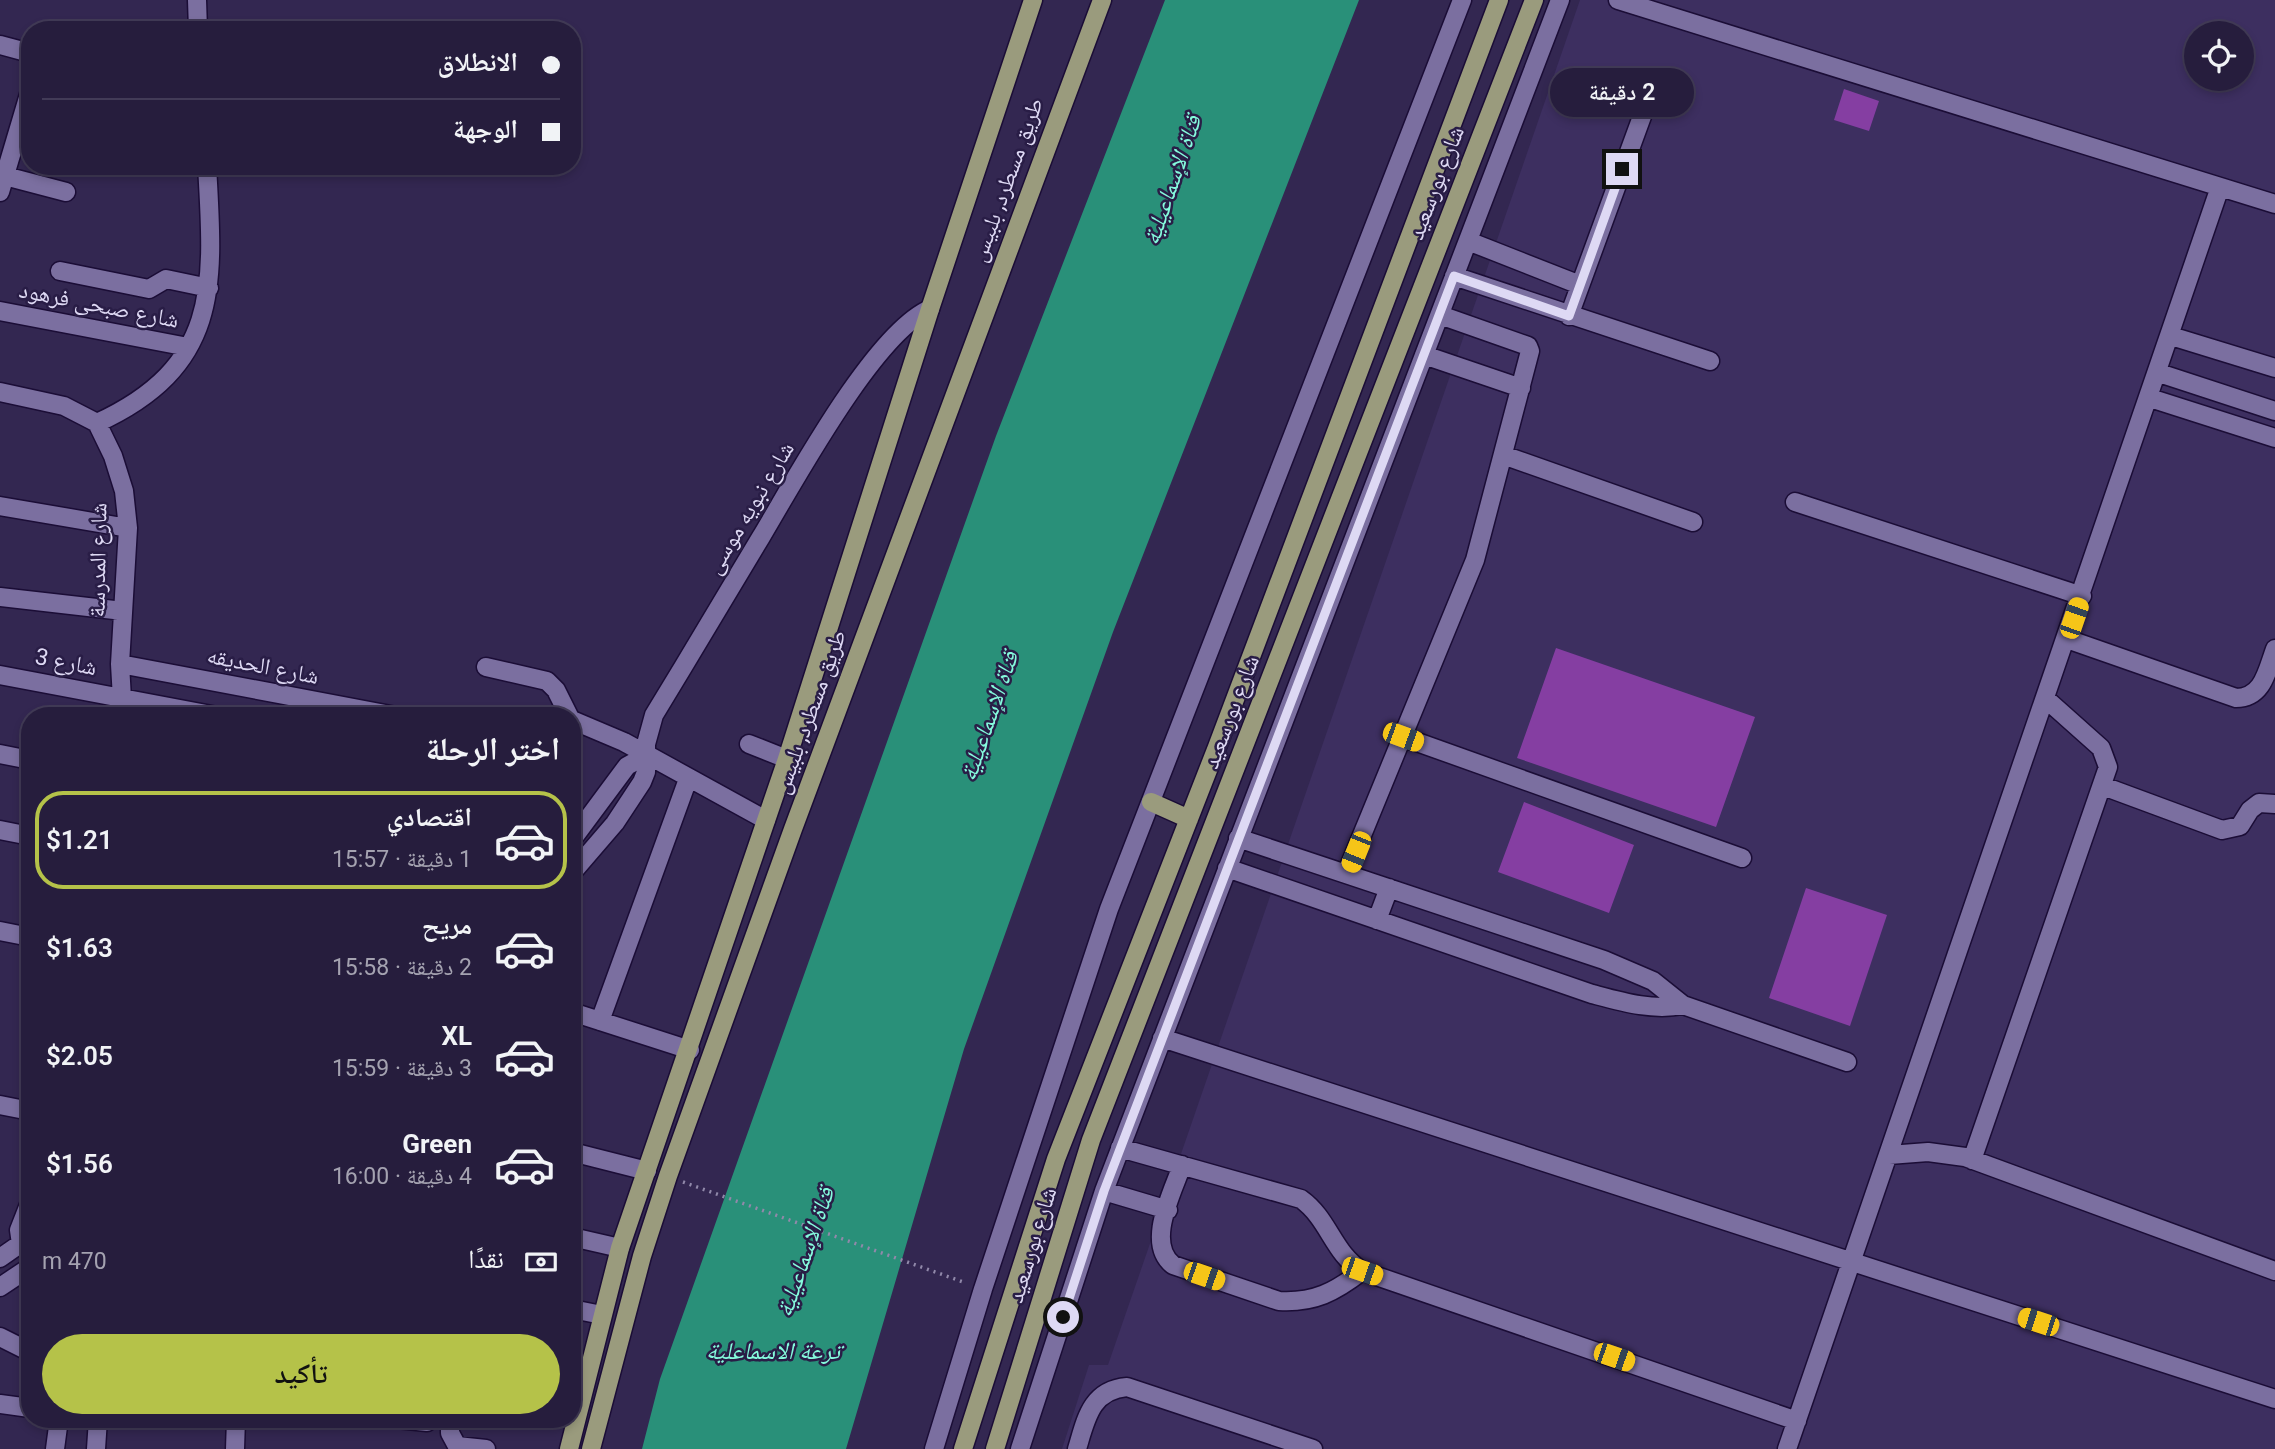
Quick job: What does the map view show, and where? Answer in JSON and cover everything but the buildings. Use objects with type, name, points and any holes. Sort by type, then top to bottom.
[{"type":"main road","name":"طريق مسطرد, بلبيس","points":[[581,1377],[602,1315],[620,1248],[788,759],[930,309],[1033,0]]},
{"type":"main road","name":"طريق مسطرد, بلبيس","points":[[592,1449],[642,1256],[668,1176],[793,829],[1102,0]]},
{"type":"main road","name":"شارع بورسعيد","points":[[963,1449],[1056,1159],[1189,819],[1499,0]]},
{"type":"main road","name":"شارع بورسعيد","points":[[995,1449],[1091,1140],[1534,0]]},
{"type":"main road","points":[[1151,802],[1189,819]]},
{"type":"main road","name":"طريق مسطرد, بلبيس","points":[[569,1449],[572,1428]]},
{"type":"street","points":[[197,0],[198,21]]},
{"type":"street","points":[[934,1449],[983,1289],[1110,909],[1462,0]]},
{"type":"street","points":[[1020,1449],[1120,1148],[1560,0]]},
{"type":"street","points":[[1618,0],[2275,204]]},
{"type":"street","points":[[0,46],[21,51]]},
{"type":"street","points":[[1569,316],[1648,100]]},
{"type":"street","points":[[21,123],[2,184],[66,192]]},
{"type":"street","points":[[0,392],[64,406],[97,423],[134,406],[165,380],[188,347],[201,318],[209,288],[212,257],[207,175]]},
{"type":"street","points":[[1787,1449],[2159,373],[2220,187]]},
{"type":"street","points":[[1468,241],[1580,285]]},
{"type":"street","points":[[60,271],[152,290],[166,279],[209,288]]},
{"type":"street","points":[[1454,276],[1569,316],[1710,360]]},
{"type":"street","name":"شارع نبويه موسى","points":[[581,863],[615,823],[642,782],[646,772],[645,756],[654,715],[816,445],[857,385],[901,329],[930,309]]},
{"type":"street","name":"شارع صبحى فرهود","points":[[0,311],[188,347]]},
{"type":"street","points":[[1346,874],[1475,560],[1530,352],[1528,346],[1440,315]]},
{"type":"street","points":[[2171,336],[2275,368]]},
{"type":"street","points":[[1424,355],[1521,387]]},
{"type":"street","points":[[2159,373],[2275,411]]},
{"type":"street","points":[[2150,398],[2275,438]]},
{"type":"street","name":"شارع المدرسة","points":[[97,423],[124,491],[128,528],[120,664],[122,707]]},
{"type":"street","points":[[1503,455],[1693,522]]},
{"type":"street","points":[[1795,502],[2082,596]]},
{"type":"street","points":[[0,506],[128,528]]},
{"type":"street","points":[[0,597],[123,611]]},
{"type":"street","points":[[2067,639],[2236,698],[2249,696],[2260,688],[2275,649]]},
{"type":"street","name":"شارع الحديقه","points":[[120,664],[348,707]]},
{"type":"street","points":[[486,667],[547,681],[556,690],[564,707]]},
{"type":"street","name":"شارع 3","points":[[0,675],[122,707]]},
{"type":"street","points":[[1972,1160],[2108,767],[2105,754],[2046,698]]},
{"type":"street","points":[[581,724],[624,742],[645,756],[766,820]]},
{"type":"street","points":[[1403,737],[1742,858]]},
{"type":"street","points":[[749,744],[788,759]]},
{"type":"street","points":[[0,754],[21,758]]},
{"type":"street","points":[[581,828],[627,766],[645,756]]},
{"type":"street","points":[[600,1021],[688,779]]},
{"type":"street","points":[[2103,786],[2228,831],[2240,826],[2253,806],[2264,802],[2275,804]]},
{"type":"street","points":[[0,830],[21,834]]},
{"type":"street","points":[[1238,838],[1629,969],[1653,981],[1683,1005],[1847,1062]]},
{"type":"street","points":[[1227,868],[1592,994],[1644,1006],[1666,1008],[1683,1005]]},
{"type":"street","points":[[1377,920],[1389,888]]},
{"type":"street","points":[[0,931],[21,935]]},
{"type":"street","points":[[581,1015],[690,1050]]},
{"type":"street","points":[[1162,1038],[2275,1399]]},
{"type":"street","points":[[0,1105],[21,1109]]},
{"type":"street","points":[[1120,1148],[1301,1199],[1324,1220],[1345,1258],[1362,1271],[1797,1421]]},
{"type":"street","points":[[1889,1155],[1947,1153],[1972,1160],[2275,1271]]},
{"type":"street","points":[[581,1154],[647,1171]]},
{"type":"street","points":[[1182,1164],[1160,1240],[1167,1260],[1179,1268],[1279,1301],[1322,1297],[1335,1292],[1362,1271]]},
{"type":"street","points":[[1104,1191],[1168,1210]]},
{"type":"street","points":[[581,1239],[620,1248]]},
{"type":"street","points":[[0,1258],[21,1243]]},
{"type":"street","points":[[0,1287],[21,1277]]},
{"type":"street","points":[[581,1311],[602,1315]]},
{"type":"street","points":[[0,1337],[21,1348]]},
{"type":"street","points":[[1077,1449],[1094,1402],[1109,1391],[1127,1387],[1313,1449]]},
{"type":"street","points":[[0,1404],[21,1407]]},
{"type":"street","points":[[55,1449],[58,1428]]},
{"type":"street","points":[[96,1449],[97,1428]]},
{"type":"street","points":[[235,1449],[236,1428]]},
{"type":"street","points":[[450,1428],[457,1446],[486,1449]]},
{"type":"path","points":[[702,1190],[983,1289]]},
{"type":"shaded area","points":[[1580,0],[2275,0],[2275,1449],[1062,1449],[1089,1365],[1108,1365]]},
{"type":"water","name":"ترعة الاسماعلية","points":[[1165,0],[1359,0],[1113,632],[964,1049],[846,1449],[642,1449],[660,1379],[996,436]]},
{"type":"route","points":[[1063,1317],[1104,1191],[1454,276],[1569,316],[1622,169]]},
{"type":"water label","name":"قناة الإسماعيلية","points":[[1172,180]]},
{"type":"water label","name":"قناة الإسماعيلية","points":[[989,716]]},
{"type":"water label","name":"قناة الإسماعيلية","points":[[805,1252]]}]
